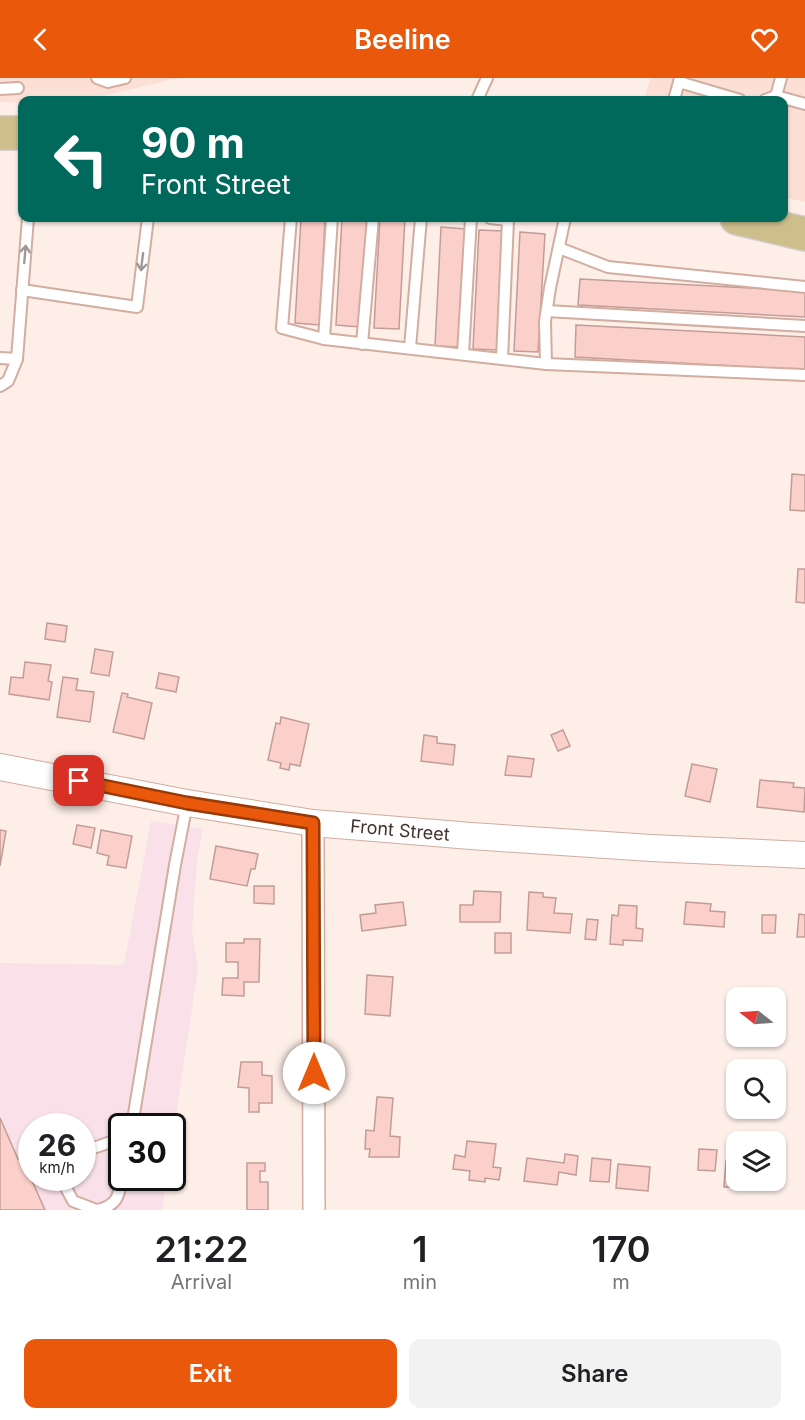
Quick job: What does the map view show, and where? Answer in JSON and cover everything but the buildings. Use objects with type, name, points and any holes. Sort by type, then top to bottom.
[{"type":"main road","points":[[0,132],[18,133]]},
{"type":"main road","points":[[754,222],[805,234]]},
{"type":"street","name":"Front Street","points":[[0,767],[187,803],[313,823],[583,844],[805,855]]},
{"type":"street","points":[[313,823],[314,1210]]},
{"type":"lane","points":[[97,78],[108,82],[125,78]]},
{"type":"lane","points":[[479,96],[487,78]]},
{"type":"lane","points":[[776,96],[781,78]]},
{"type":"lane","points":[[675,96],[680,80],[724,96]]},
{"type":"lane","points":[[0,89],[18,88]]},
{"type":"lane","points":[[788,100],[805,104]]},
{"type":"lane","points":[[0,386],[8,381],[17,359],[28,222]]},
{"type":"lane","points":[[21,290],[137,307],[148,222]]},
{"type":"lane","points":[[291,222],[282,328],[324,339],[546,364],[805,375]]},
{"type":"lane","points":[[324,339],[332,222]]},
{"type":"lane","points":[[362,344],[373,222]]},
{"type":"lane","points":[[410,348],[421,222]]},
{"type":"lane","points":[[463,354],[471,222]]},
{"type":"lane","points":[[501,359],[508,222]]},
{"type":"lane","points":[[546,364],[547,311],[564,222]]},
{"type":"lane","points":[[559,248],[608,267],[805,288]]},
{"type":"lane","points":[[547,311],[805,326]]},
{"type":"lane","points":[[0,358],[17,359]]},
{"type":"lane","points":[[134,1113],[187,803]]},
{"type":"lane","points":[[68,1191],[73,1201],[96,1210],[115,1203],[118,1191]]},
{"type":"shaded area","points":[[0,78],[180,78],[101,96],[18,96],[18,103],[0,102]]},
{"type":"shaded area","points":[[650,78],[805,78],[805,202],[788,198],[788,96],[645,96]]},
{"type":"shaded area","points":[[151,821],[203,829],[197,860],[192,931],[198,969],[176,1113],[108,1113],[108,1191],[165,1191],[162,1210],[0,1210],[0,963],[124,965]]},
{"type":"route","points":[[79,781],[187,803],[313,823],[314,1073]]}]
